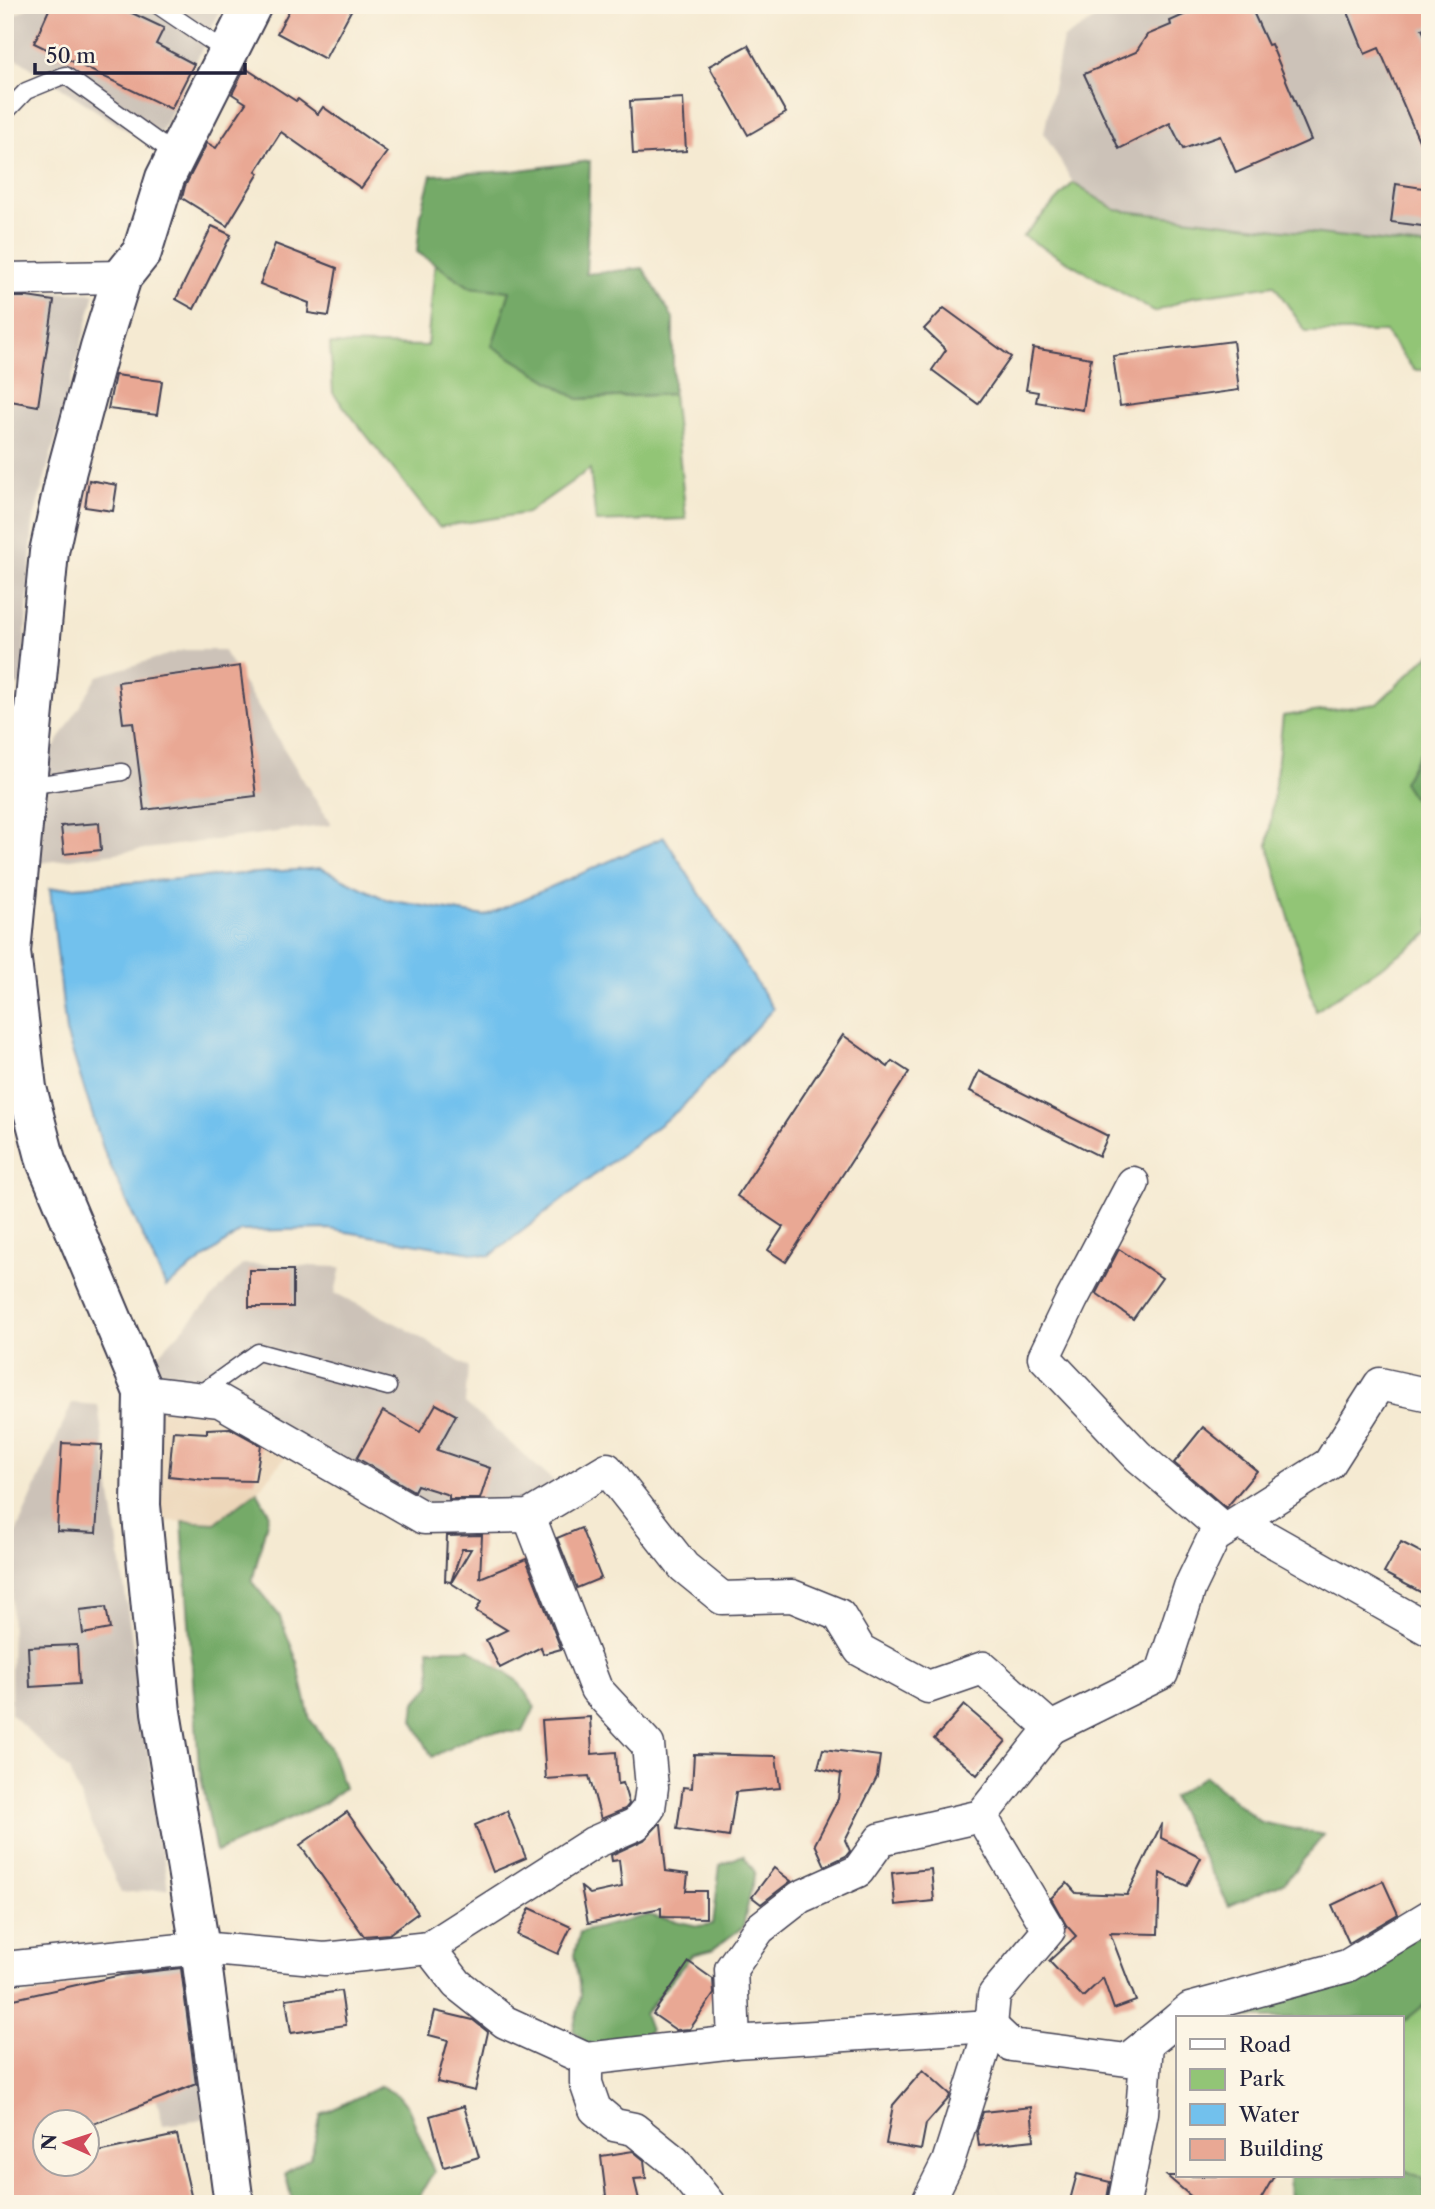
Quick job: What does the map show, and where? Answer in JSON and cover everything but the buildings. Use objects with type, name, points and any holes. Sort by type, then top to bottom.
[{"type":"street","points":[[234,2204],[200,1948],[161,1712],[141,1505],[143,1392],[46,1161],[20,1107],[27,1088],[11,952],[49,552],[67,470],[122,277],[142,251],[165,178],[252,5]]},
{"type":"street","points":[[5,279],[122,277]]},
{"type":"street","points":[[1133,1184],[1044,1357],[1138,1456],[1232,1526],[1430,1630]]},
{"type":"street","points":[[734,2042],[731,1969],[759,1930],[800,1897],[858,1871],[881,1839],[981,1816],[1051,1728],[1162,1673],[1190,1587],[1214,1537],[1329,1464],[1380,1384],[1430,1395]]},
{"type":"street","points":[[143,1392],[220,1401],[424,1518],[529,1516],[607,1469],[684,1567],[722,1598],[792,1595],[839,1615],[860,1650],[929,1687],[983,1668],[1051,1728]]},
{"type":"street","points":[[5,1968],[200,1948],[325,1959],[429,1948],[593,1843],[636,1824],[649,1808],[652,1787],[648,1745],[596,1689],[529,1516]]},
{"type":"street","points":[[927,2204],[948,2162],[991,2026],[994,1995],[1049,1930],[981,1816]]},
{"type":"street","points":[[1182,2016],[1190,2009],[1346,1966],[1430,1916]]},
{"type":"street","points":[[429,1948],[457,1984],[505,2022],[586,2059],[734,2042],[991,2026],[1011,2045],[1127,2060],[1176,2021]]},
{"type":"street","points":[[1124,2204],[1142,2113],[1147,2043]]},
{"type":"street","points":[[586,2059],[586,2082],[595,2109],[614,2125],[634,2129],[675,2162],[709,2204]]},
{"type":"lane","points":[[157,5],[228,53]]},
{"type":"lane","points":[[5,113],[26,90],[65,75],[176,155]]},
{"type":"lane","points":[[27,786],[122,772]]},
{"type":"lane","points":[[192,1398],[258,1352],[388,1387]]},
{"type":"shaded area","points":[[33,5],[223,5],[154,148],[5,51],[5,20]]},
{"type":"shaded area","points":[[1117,5],[1430,5],[1430,247],[1116,210],[1073,183],[1044,133],[1063,39]]},
{"type":"shaded area","points":[[5,292],[95,293],[33,522],[22,686],[5,683]]},
{"type":"shaded area","points":[[184,650],[223,650],[331,825],[39,863],[46,761],[98,676]]},
{"type":"shaded area","points":[[243,1264],[341,1267],[335,1293],[405,1328],[468,1367],[465,1403],[558,1485],[521,1508],[428,1508],[220,1390],[155,1405],[151,1363]]},
{"type":"shaded area","points":[[72,1403],[98,1405],[168,1889],[121,1893],[69,1770],[11,1714],[12,1542]]},
{"type":"shaded area","points":[[155,1405],[218,1410],[287,1455],[257,1491],[215,1524],[156,1520]]},
{"type":"shaded area","points":[[193,1958],[215,2116],[163,2125],[126,1973],[138,1966]]},
{"type":"green space","points":[[590,161],[586,274],[643,268],[673,318],[673,394],[578,399],[492,346],[510,291],[470,287],[417,252],[421,213],[431,175],[512,171]]},
{"type":"green space","points":[[1073,183],[1116,210],[1430,247],[1430,370],[1414,370],[1385,332],[1306,332],[1274,285],[1192,297],[1155,312],[1023,236]]},
{"type":"green space","points":[[435,264],[470,287],[510,291],[493,346],[578,399],[673,394],[686,519],[596,522],[590,469],[527,513],[439,527],[333,393],[330,344],[427,346]]},
{"type":"green space","points":[[1430,654],[1430,753],[1419,753],[1420,808],[1430,816],[1430,931],[1316,1011],[1268,845],[1283,716],[1377,704]]},
{"type":"green space","points":[[1419,753],[1430,753],[1430,816],[1420,808],[1403,782]]},
{"type":"green space","points":[[257,1491],[269,1513],[252,1582],[279,1615],[296,1658],[310,1719],[330,1747],[344,1788],[325,1803],[216,1852],[199,1767],[182,1521],[215,1523]]},
{"type":"green space","points":[[429,1649],[469,1649],[517,1680],[535,1707],[523,1732],[481,1732],[432,1757],[413,1720],[415,1703],[431,1685]]},
{"type":"green space","points":[[1205,1776],[1260,1822],[1324,1835],[1285,1882],[1229,1906],[1172,1797]]},
{"type":"green space","points":[[743,1855],[755,1872],[743,1927],[712,1950],[692,1955],[644,2014],[650,2030],[639,2041],[592,2050],[573,2030],[581,1995],[574,1955],[580,1932],[649,1915],[698,1926],[713,1924],[720,1865]]},
{"type":"green space","points":[[1430,1931],[1430,2000],[1404,2021],[1404,2016],[1240,2016],[1277,2002]]},
{"type":"green space","points":[[1430,2000],[1430,2201],[1426,2203],[1423,2179],[1404,2170],[1404,2021]]},
{"type":"green space","points":[[381,2086],[399,2096],[408,2107],[434,2172],[421,2194],[412,2204],[293,2204],[285,2173],[311,2157],[321,2115]]},
{"type":"green space","points":[[1404,2170],[1423,2179],[1426,2203],[1430,2201],[1430,2204],[1290,2204],[1289,2178],[1404,2178]]},
{"type":"water","points":[[664,837],[773,1009],[681,1108],[490,1256],[329,1229],[241,1231],[166,1287],[105,1154],[66,1032],[50,889],[321,868],[387,900],[485,916]]}]
